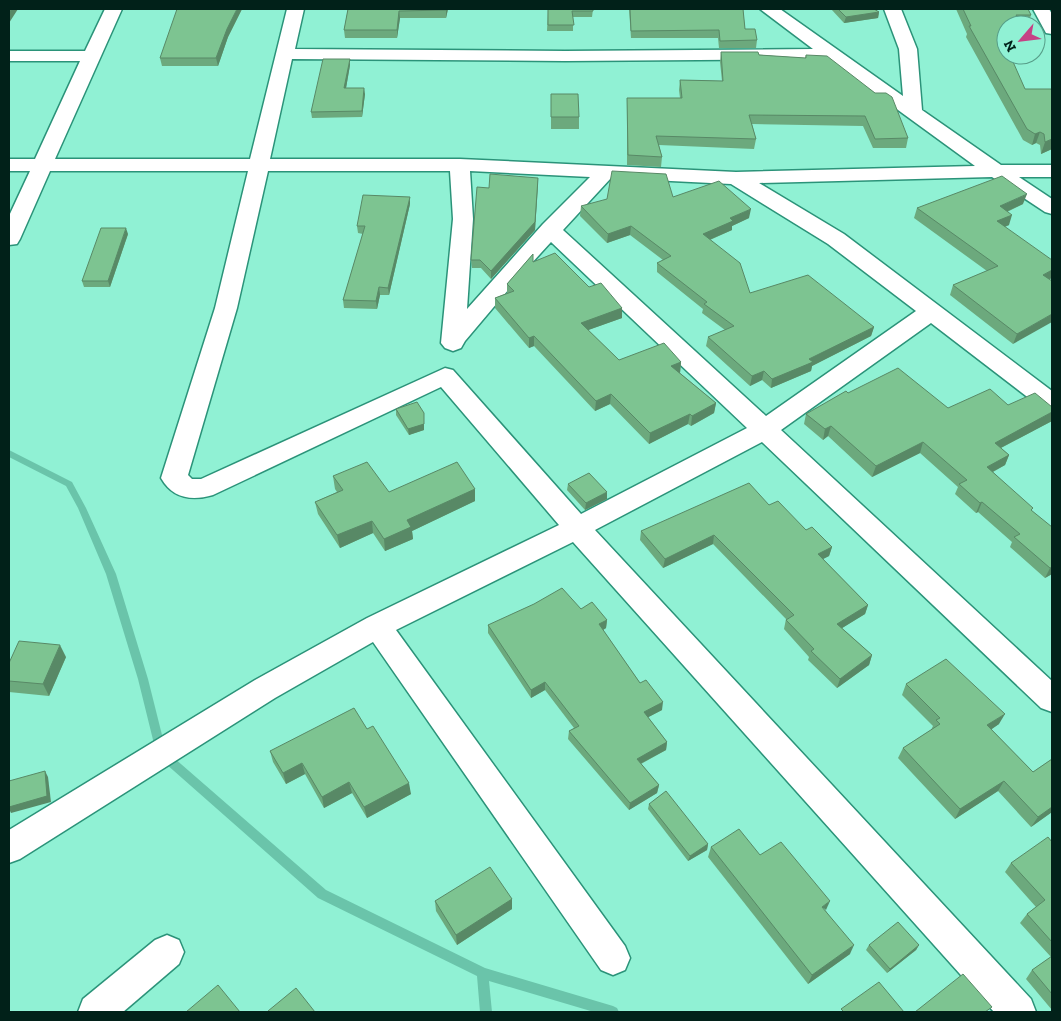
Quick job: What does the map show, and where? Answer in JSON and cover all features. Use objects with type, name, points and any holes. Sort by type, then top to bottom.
[{"type":"street","points":[[9,239],[113,9]]},
{"type":"street","points":[[295,9],[226,308],[174,478],[187,489],[204,488],[446,376]]},
{"type":"street","points":[[769,9],[996,171],[1052,208]]},
{"type":"street","points":[[893,9],[908,50],[913,110]]},
{"type":"street","points":[[1041,9],[1052,29]]},
{"type":"street","points":[[284,54],[575,56],[834,54]]},
{"type":"street","points":[[9,56],[92,56]]},
{"type":"street","points":[[9,165],[460,165],[736,178],[1052,171]]},
{"type":"street","points":[[446,376],[454,339],[463,219],[460,165]]},
{"type":"street","points":[[454,339],[550,229],[606,172]]},
{"type":"street","points":[[736,178],[836,239],[1052,403]]},
{"type":"street","points":[[550,229],[1052,699]]},
{"type":"street","points":[[9,848],[265,690],[377,626],[577,528],[764,430],[932,311]]},
{"type":"street","points":[[446,376],[577,528],[1018,1012]]},
{"type":"street","points":[[377,626],[613,958]]},
{"type":"street","points":[[96,1012],[167,952]]},
{"type":"building","points":[[177,9],[237,9],[216,58],[160,58]]},
{"type":"building","points":[[348,9],[446,10],[399,11],[397,30],[344,30]]},
{"type":"building","points":[[548,9],[593,9],[593,11],[572,11],[574,25],[548,25]]},
{"type":"building","points":[[630,9],[743,9],[745,29],[755,29],[757,40],[720,41],[719,30],[631,31]]},
{"type":"building","points":[[838,9],[874,9],[879,12],[846,17]]},
{"type":"building","points":[[963,9],[1028,9],[1031,15],[996,15],[996,65],[1014,65],[1025,89],[1051,89],[1052,139],[1045,142],[1044,134],[1040,132],[1035,134],[1027,129],[969,26],[971,26]]},
{"type":"building","points":[[721,52],[758,52],[759,55],[806,58],[806,55],[827,56],[875,93],[886,93],[892,97],[908,138],[875,139],[865,116],[749,115],[756,139],[656,136],[662,157],[628,155],[627,98],[682,98],[680,80],[723,81]]},
{"type":"building","points":[[323,59],[350,59],[344,88],[364,88],[362,111],[311,112]]},
{"type":"building","points":[[551,94],[578,94],[579,117],[551,117]]},
{"type":"building","points":[[612,171],[666,174],[673,197],[719,181],[751,209],[730,218],[733,221],[703,234],[740,263],[750,293],[808,275],[874,327],[809,359],[813,362],[772,379],[764,371],[752,376],[708,337],[734,326],[704,304],[707,302],[657,263],[671,256],[631,226],[608,234],[581,206],[607,199]]},
{"type":"building","points":[[490,174],[538,178],[535,222],[491,271],[480,260],[471,260],[477,187],[489,188]]},
{"type":"building","points":[[1002,176],[1027,194],[1000,206],[1012,215],[997,221],[1052,260],[1052,270],[1043,275],[1052,281],[1052,314],[1017,334],[953,285],[998,266],[917,208]]},
{"type":"building","points":[[363,195],[410,197],[388,288],[379,287],[376,301],[343,300],[365,226],[357,226]]},
{"type":"building","points":[[101,228],[126,228],[108,281],[82,281]]},
{"type":"building","points":[[555,253],[589,287],[601,283],[622,308],[581,323],[619,360],[664,343],[681,362],[671,366],[716,403],[692,416],[690,414],[650,433],[611,394],[596,401],[534,336],[529,338],[495,298],[514,291],[507,284],[533,254],[533,262]]},
{"type":"building","points":[[898,368],[948,408],[990,389],[1008,405],[1035,393],[1052,407],[1052,412],[995,443],[1009,455],[987,467],[1033,508],[1031,510],[1052,527],[1052,567],[1050,568],[1014,537],[1020,534],[959,484],[967,480],[923,442],[876,466],[831,426],[825,429],[806,414],[846,391],[848,393]]},
{"type":"building","points":[[417,402],[424,413],[424,424],[408,429],[396,409]]},
{"type":"building","points":[[367,462],[389,492],[457,462],[475,489],[407,520],[411,527],[384,539],[372,521],[337,535],[315,502],[343,490],[333,476]]},
{"type":"building","points":[[589,473],[607,492],[586,503],[568,484]]},
{"type":"building","points":[[749,483],[769,505],[778,501],[806,530],[812,527],[832,547],[818,554],[868,605],[837,624],[872,655],[840,679],[811,651],[814,649],[786,620],[794,615],[714,535],[665,559],[641,531]]},
{"type":"building","points":[[562,588],[581,609],[592,602],[607,620],[599,624],[640,683],[646,680],[663,702],[644,712],[667,742],[637,759],[659,785],[630,803],[569,731],[579,726],[545,682],[531,690],[488,625],[534,604]]},
{"type":"building","points":[[19,641],[60,645],[43,684],[9,681],[9,663]]},
{"type":"building","points":[[946,659],[1005,714],[987,725],[1033,772],[1052,759],[1052,807],[1038,817],[1004,781],[960,809],[903,748],[940,724],[936,720],[940,718],[906,684]]},
{"type":"building","points":[[354,708],[367,729],[373,726],[409,783],[364,807],[349,782],[322,797],[302,763],[283,773],[270,751]]},
{"type":"building","points":[[45,771],[47,796],[9,807],[9,781]]},
{"type":"building","points":[[666,791],[708,844],[690,856],[649,804]]},
{"type":"building","points":[[739,829],[760,855],[781,842],[830,901],[822,907],[854,945],[812,975],[711,847]]},
{"type":"building","points":[[1048,837],[1052,842],[1052,942],[1027,914],[1045,900],[1011,863]]},
{"type":"building","points":[[490,867],[512,899],[456,935],[435,901]]},
{"type":"building","points":[[898,922],[919,945],[890,969],[869,945]]},
{"type":"building","points":[[1052,956],[1052,994],[1032,970]]},
{"type":"building","points":[[963,974],[992,1007],[985,1012],[915,1012]]},
{"type":"building","points":[[879,982],[904,1012],[844,1012],[841,1009]]},
{"type":"building","points":[[218,985],[240,1012],[186,1012]]},
{"type":"building","points":[[296,988],[315,1012],[268,1012],[268,1011]]},
{"type":"waterway","points":[[9,453],[69,484],[82,508],[111,574],[143,679],[161,753],[322,894],[483,973]]},
{"type":"waterway","points":[[483,973],[613,1012]]},
{"type":"waterway","points":[[483,973],[486,1012]]}]
